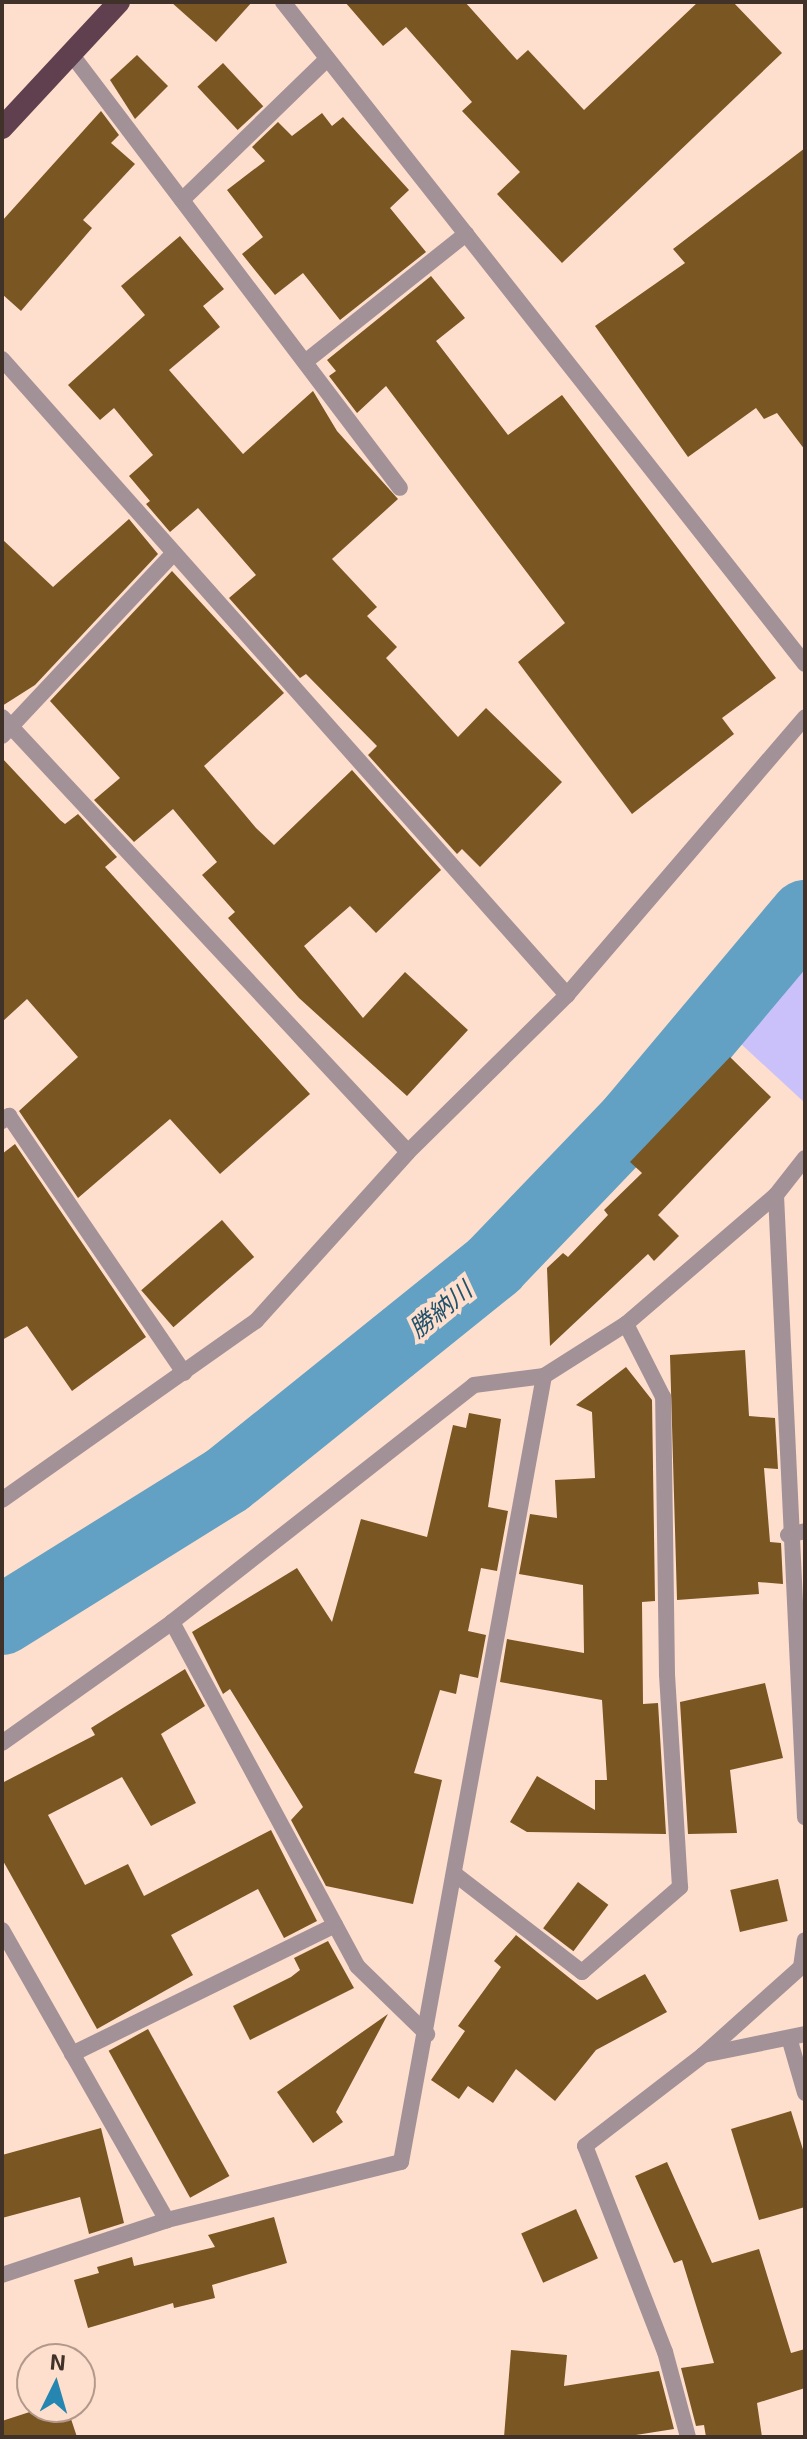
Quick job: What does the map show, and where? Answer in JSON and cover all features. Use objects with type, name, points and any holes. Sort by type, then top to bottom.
[{"type":"highway","points":[[2,128],[119,2]]},
{"type":"street","points":[[283,2],[805,664]]},
{"type":"street","points":[[72,55],[400,488]]},
{"type":"street","points":[[182,200],[327,59]]},
{"type":"street","points":[[305,362],[466,234]]},
{"type":"street","points":[[2,359],[567,995]]},
{"type":"street","points":[[174,553],[5,727],[408,1152]]},
{"type":"street","points":[[2,1500],[256,1321],[408,1152],[567,995],[805,717]]},
{"type":"street","points":[[4,1114],[184,1373]]},
{"type":"street","points":[[2,1743],[172,1622],[474,1385],[544,1376],[626,1324],[776,1195],[805,1158]]},
{"type":"street","points":[[776,1195],[797,1533],[805,1817]]},
{"type":"street","points":[[456,1875],[582,1972],[680,1887],[667,1674],[663,1397],[626,1324]]},
{"type":"street","points":[[2,2275],[167,2220],[401,2162],[456,1875],[544,1376]]},
{"type":"street","points":[[172,1622],[357,1966],[427,2034]]},
{"type":"street","points":[[72,2054],[335,1925]]},
{"type":"street","points":[[2,1930],[167,2220]]},
{"type":"street","points":[[688,2437],[665,2352],[585,2146],[703,2055],[801,1967],[805,1940]]},
{"type":"street","points":[[703,2055],[798,2037],[805,2093]]},
{"type":"shaded area","points":[[805,964],[805,1103],[740,1043]]},
{"type":"building","points":[[171,2],[252,2],[216,42]]},
{"type":"building","points":[[345,2],[465,2],[517,60],[528,50],[584,110],[698,2],[733,2],[782,53],[562,263],[497,194],[520,172],[462,111],[472,102],[406,27],[383,46]]},
{"type":"building","points":[[137,55],[168,86],[135,119],[110,80]]},
{"type":"building","points":[[223,63],[263,106],[238,130],[197,87]]},
{"type":"building","points":[[101,111],[119,135],[111,143],[135,164],[83,220],[92,228],[21,311],[2,294],[2,221]]},
{"type":"building","points":[[322,113],[332,126],[343,117],[409,190],[390,208],[426,252],[340,320],[303,273],[275,295],[242,254],[263,237],[227,190],[265,161],[252,147],[278,122],[292,136]]},
{"type":"building","points":[[805,148],[805,450],[777,413],[764,419],[756,408],[688,457],[595,326],[685,263],[673,249]]},
{"type":"building","points":[[180,236],[224,289],[203,306],[220,327],[169,370],[243,454],[313,391],[337,431],[398,499],[332,559],[377,607],[367,616],[397,647],[386,658],[458,737],[486,708],[562,782],[480,867],[462,849],[457,854],[368,755],[377,746],[306,674],[300,678],[229,598],[256,575],[198,508],[170,532],[146,504],[150,501],[129,476],[153,455],[114,408],[100,420],[68,385],[145,315],[121,286]]},
{"type":"building","points":[[431,276],[465,318],[436,341],[508,435],[562,395],[776,678],[722,718],[734,734],[632,814],[518,662],[565,623],[386,386],[357,413],[329,376],[336,371],[327,360]]},
{"type":"building","points":[[129,519],[158,554],[35,685],[2,706],[2,539],[53,587]]},
{"type":"building","points":[[172,571],[284,693],[204,766],[256,828],[274,845],[352,770],[441,870],[376,933],[350,906],[304,946],[363,1018],[405,972],[468,1030],[407,1096],[299,998],[228,918],[235,912],[202,875],[217,862],[173,809],[134,842],[94,800],[120,778],[50,701]]},
{"type":"building","points":[[2,758],[65,824],[78,814],[117,857],[105,867],[310,1094],[220,1174],[170,1119],[78,1198],[19,1111],[78,1057],[27,999],[2,1022]]},
{"type":"building","points":[[730,1057],[771,1097],[658,1215],[679,1236],[654,1261],[648,1254],[550,1346],[547,1268],[563,1253],[568,1257],[608,1215],[604,1210],[642,1173],[630,1162]]},
{"type":"building","points":[[15,1144],[146,1337],[72,1391],[27,1326],[2,1340],[2,1154]]},
{"type":"building","points":[[222,1220],[254,1257],[173,1327],[141,1290]]},
{"type":"building","points":[[745,1350],[749,1416],[775,1418],[778,1469],[764,1468],[770,1542],[781,1543],[783,1584],[758,1582],[759,1594],[677,1600],[670,1355]]},
{"type":"building","points":[[626,1367],[652,1400],[655,1601],[642,1602],[643,1704],[658,1703],[666,1834],[527,1832],[510,1822],[537,1776],[595,1810],[595,1780],[607,1780],[602,1700],[500,1682],[507,1639],[584,1653],[583,1585],[519,1574],[530,1514],[557,1518],[555,1480],[595,1478],[592,1412],[576,1405]]},
{"type":"building","points":[[469,1413],[501,1419],[488,1507],[508,1511],[497,1571],[481,1568],[468,1631],[486,1635],[478,1678],[460,1674],[456,1694],[440,1690],[414,1773],[442,1780],[413,1904],[326,1886],[291,1820],[303,1807],[230,1689],[223,1694],[192,1632],[297,1568],[332,1622],[361,1519],[427,1537],[453,1425],[466,1428]]},
{"type":"building","points":[[185,1669],[205,1706],[161,1734],[196,1803],[151,1826],[122,1777],[48,1815],[85,1885],[128,1864],[144,1896],[271,1830],[317,1921],[284,1938],[258,1889],[171,1935],[193,1975],[97,2029],[2,1859],[2,1783],[95,1735],[91,1728]]},
{"type":"building","points":[[765,1683],[783,1758],[730,1770],[737,1833],[688,1834],[680,1702]]},
{"type":"building","points":[[778,1879],[788,1921],[740,1932],[730,1890]]},
{"type":"building","points":[[578,1882],[608,1905],[573,1951],[543,1928]]},
{"type":"building","points":[[516,1935],[597,2000],[645,1974],[667,2012],[596,2050],[555,2101],[516,2069],[493,2103],[468,2086],[459,2099],[431,2080],[465,2031],[458,2026],[501,1967],[494,1961]]},
{"type":"building","points":[[328,1941],[354,1988],[250,2040],[233,2006],[291,1977],[300,1970],[294,1958]]},
{"type":"building","points":[[388,2014],[336,2112],[343,2122],[313,2143],[277,2092]]},
{"type":"building","points":[[148,2029],[229,2176],[190,2198],[109,2051]]},
{"type":"building","points":[[791,2111],[805,2156],[805,2207],[759,2220],[731,2129]]},
{"type":"building","points":[[101,2128],[124,2223],[89,2234],[80,2197],[2,2218],[2,2155]]},
{"type":"building","points":[[667,2162],[712,2263],[759,2249],[791,2353],[805,2349],[805,2388],[757,2403],[762,2437],[706,2437],[704,2425],[696,2426],[681,2368],[714,2363],[682,2260],[674,2263],[635,2176]]},
{"type":"building","points":[[576,2209],[598,2258],[543,2283],[521,2233]]},
{"type":"building","points":[[274,2217],[287,2263],[212,2285],[215,2298],[174,2308],[173,2303],[88,2328],[74,2280],[99,2273],[97,2267],[132,2257],[134,2266],[215,2247],[208,2235]]},
{"type":"building","points":[[511,2350],[567,2355],[564,2386],[659,2371],[674,2429],[623,2437],[504,2437]]},
{"type":"building","points":[[16,2416],[16,2423],[72,2423],[77,2437],[2,2437],[2,2421]]},
{"type":"waterway","name":"勝納川","points":[[2,1620],[227,1480],[494,1265],[632,1121],[805,915]]}]
